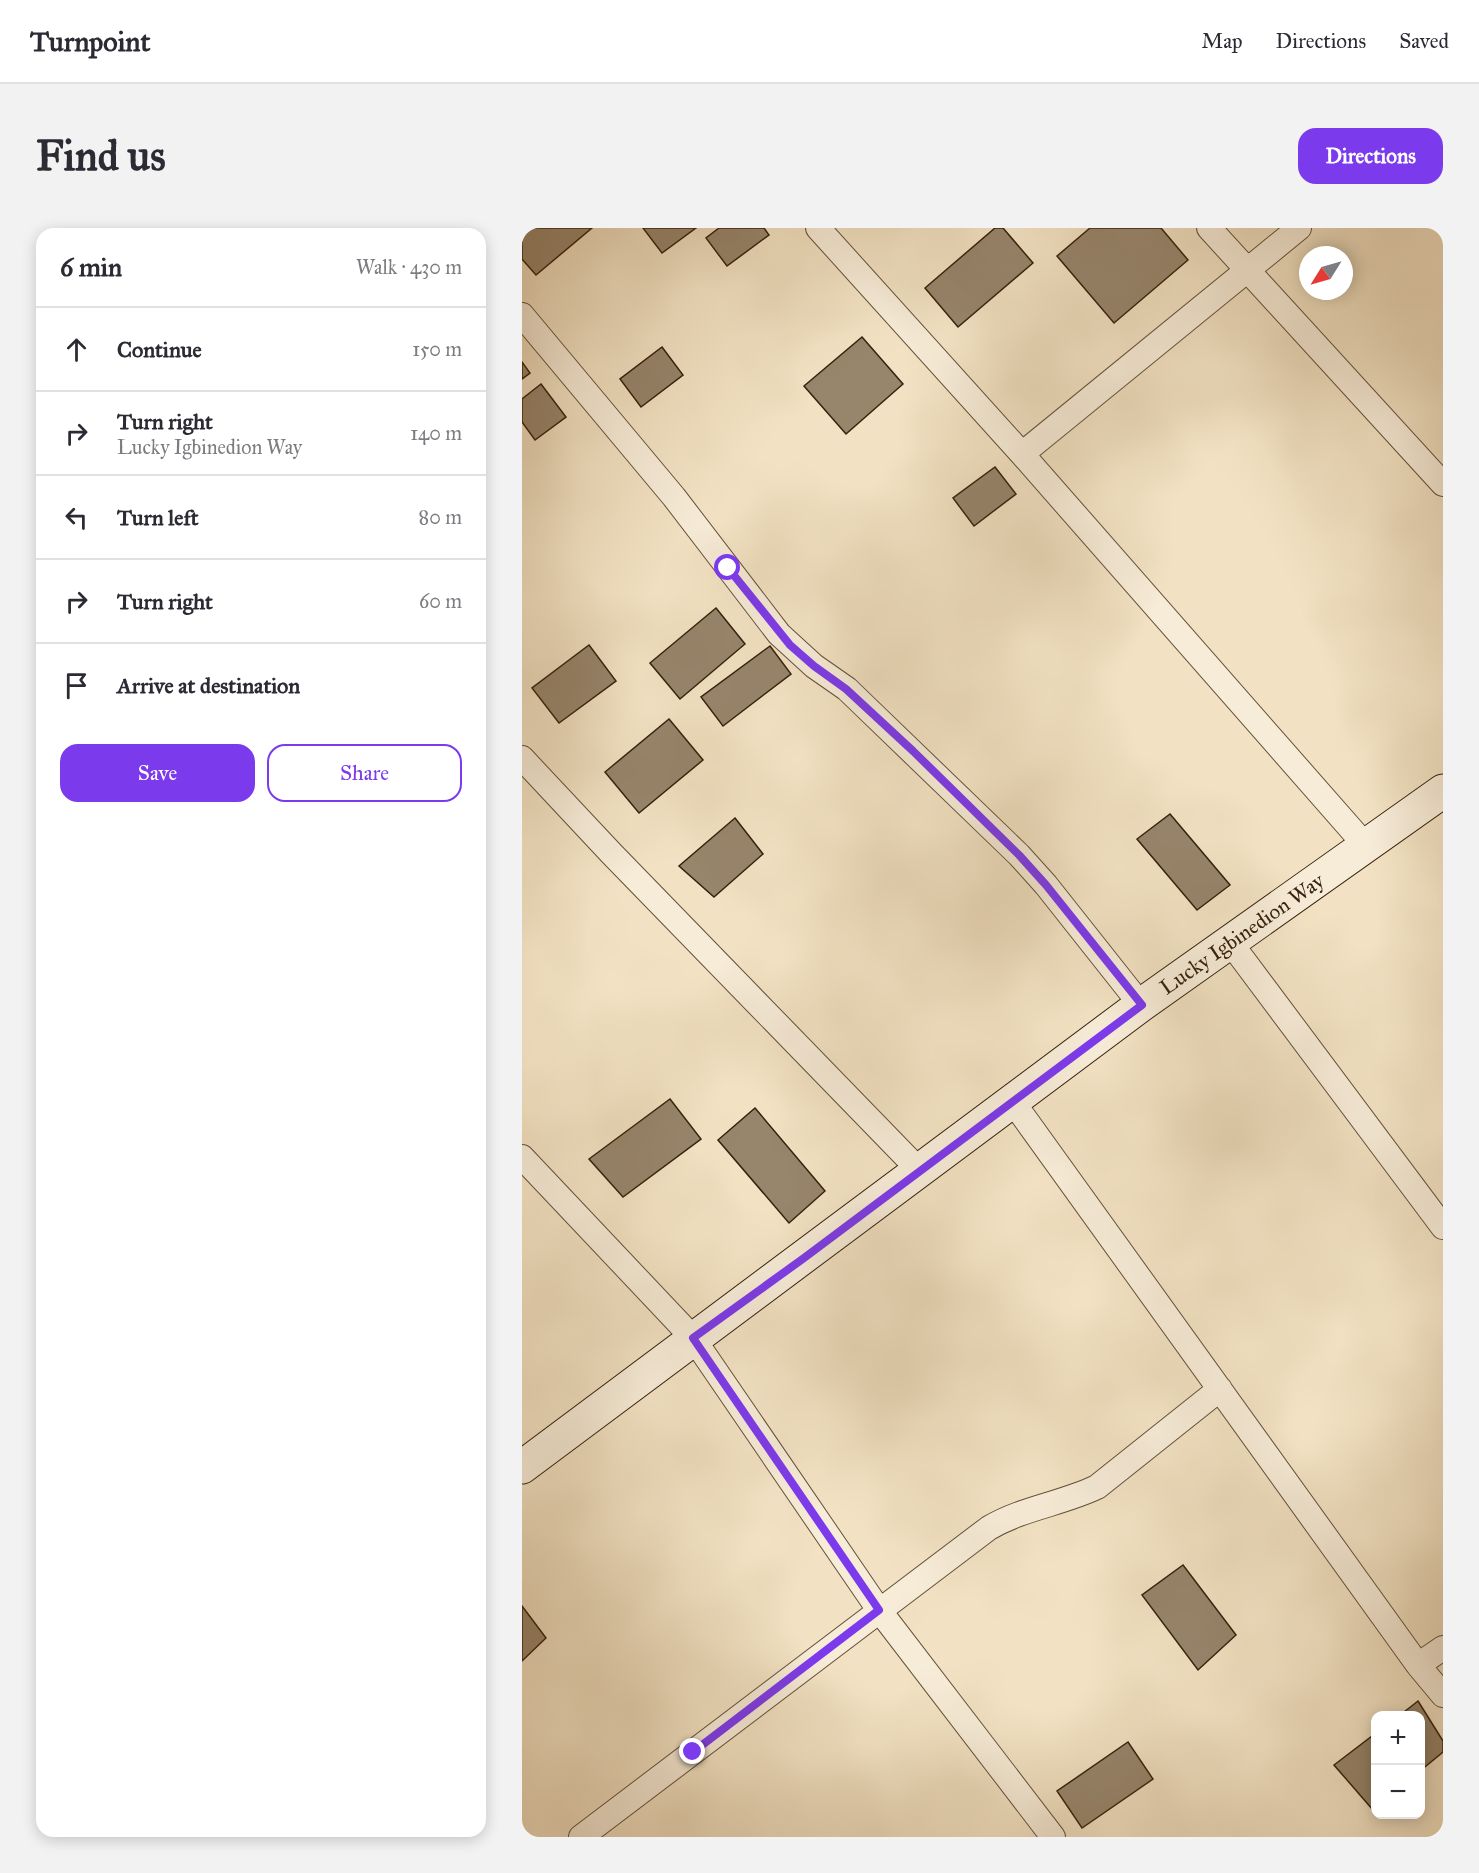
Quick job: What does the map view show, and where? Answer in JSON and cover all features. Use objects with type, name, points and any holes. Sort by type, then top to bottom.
[{"type":"street","points":[[818,228],[1022,454],[1366,846]]},
{"type":"street","points":[[1209,228],[1443,484]]},
{"type":"street","points":[[1022,454],[1299,228]]},
{"type":"street","points":[[522,315],[674,496],[755,603],[790,645],[846,689],[1019,855],[1046,885],[1142,1005]]},
{"type":"street","points":[[522,758],[611,853],[920,1171]]},
{"type":"street","name":"Lucky Igbinedion Way","points":[[522,1467],[1142,1005],[1442,793]]},
{"type":"street","points":[[1230,942],[1443,1227]]},
{"type":"street","points":[[1013,1102],[1418,1665],[1443,1695]]},
{"type":"street","points":[[522,1157],[693,1338],[879,1610],[1053,1837]]},
{"type":"street","points":[[581,1837],[988,1528],[1036,1507],[1079,1496],[1097,1487],[1220,1389]]},
{"type":"street","points":[[1418,1665],[1443,1648]]},
{"type":"building","points":[[522,228],[592,228],[536,275],[522,259]]},
{"type":"building","points":[[643,228],[696,228],[662,253]]},
{"type":"building","points":[[719,228],[764,228],[769,235],[727,266],[706,238]]},
{"type":"building","points":[[995,228],[1003,228],[1033,263],[958,327],[925,288]]},
{"type":"building","points":[[1090,228],[1161,228],[1188,260],[1114,323],[1057,256]]},
{"type":"building","points":[[862,337],[903,384],[846,434],[804,386]]},
{"type":"building","points":[[662,347],[683,375],[641,407],[620,379]]},
{"type":"building","points":[[522,362],[530,373],[522,379]]},
{"type":"building","points":[[541,384],[566,417],[535,440],[522,422],[522,399]]},
{"type":"building","points":[[995,467],[1016,494],[974,526],[953,498]]},
{"type":"building","points":[[716,608],[745,644],[680,699],[650,663]]},
{"type":"building","points":[[589,645],[616,681],[559,723],[532,688]]},
{"type":"building","points":[[770,646],[791,674],[723,726],[701,697]]},
{"type":"building","points":[[669,719],[703,760],[639,813],[605,772]]},
{"type":"building","points":[[1170,814],[1230,885],[1197,910],[1137,839]]},
{"type":"building","points":[[735,818],[763,854],[714,897],[679,866]]},
{"type":"building","points":[[670,1099],[701,1139],[623,1197],[589,1159]]},
{"type":"building","points":[[755,1108],[825,1191],[789,1223],[718,1140]]},
{"type":"building","points":[[1183,1565],[1236,1635],[1198,1670],[1142,1595]]},
{"type":"building","points":[[522,1606],[546,1638],[522,1661]]},
{"type":"building","points":[[1418,1701],[1424,1711],[1405,1711]]},
{"type":"building","points":[[1425,1712],[1443,1741],[1443,1752],[1425,1767]]},
{"type":"building","points":[[1371,1737],[1371,1808],[1334,1765]]},
{"type":"building","points":[[1128,1742],[1153,1779],[1082,1828],[1057,1791]]},
{"type":"route","points":[[693,1752],[879,1610],[693,1338],[804,1258],[1142,1005],[1046,885],[1019,855],[846,689],[790,645],[728,568]]}]
